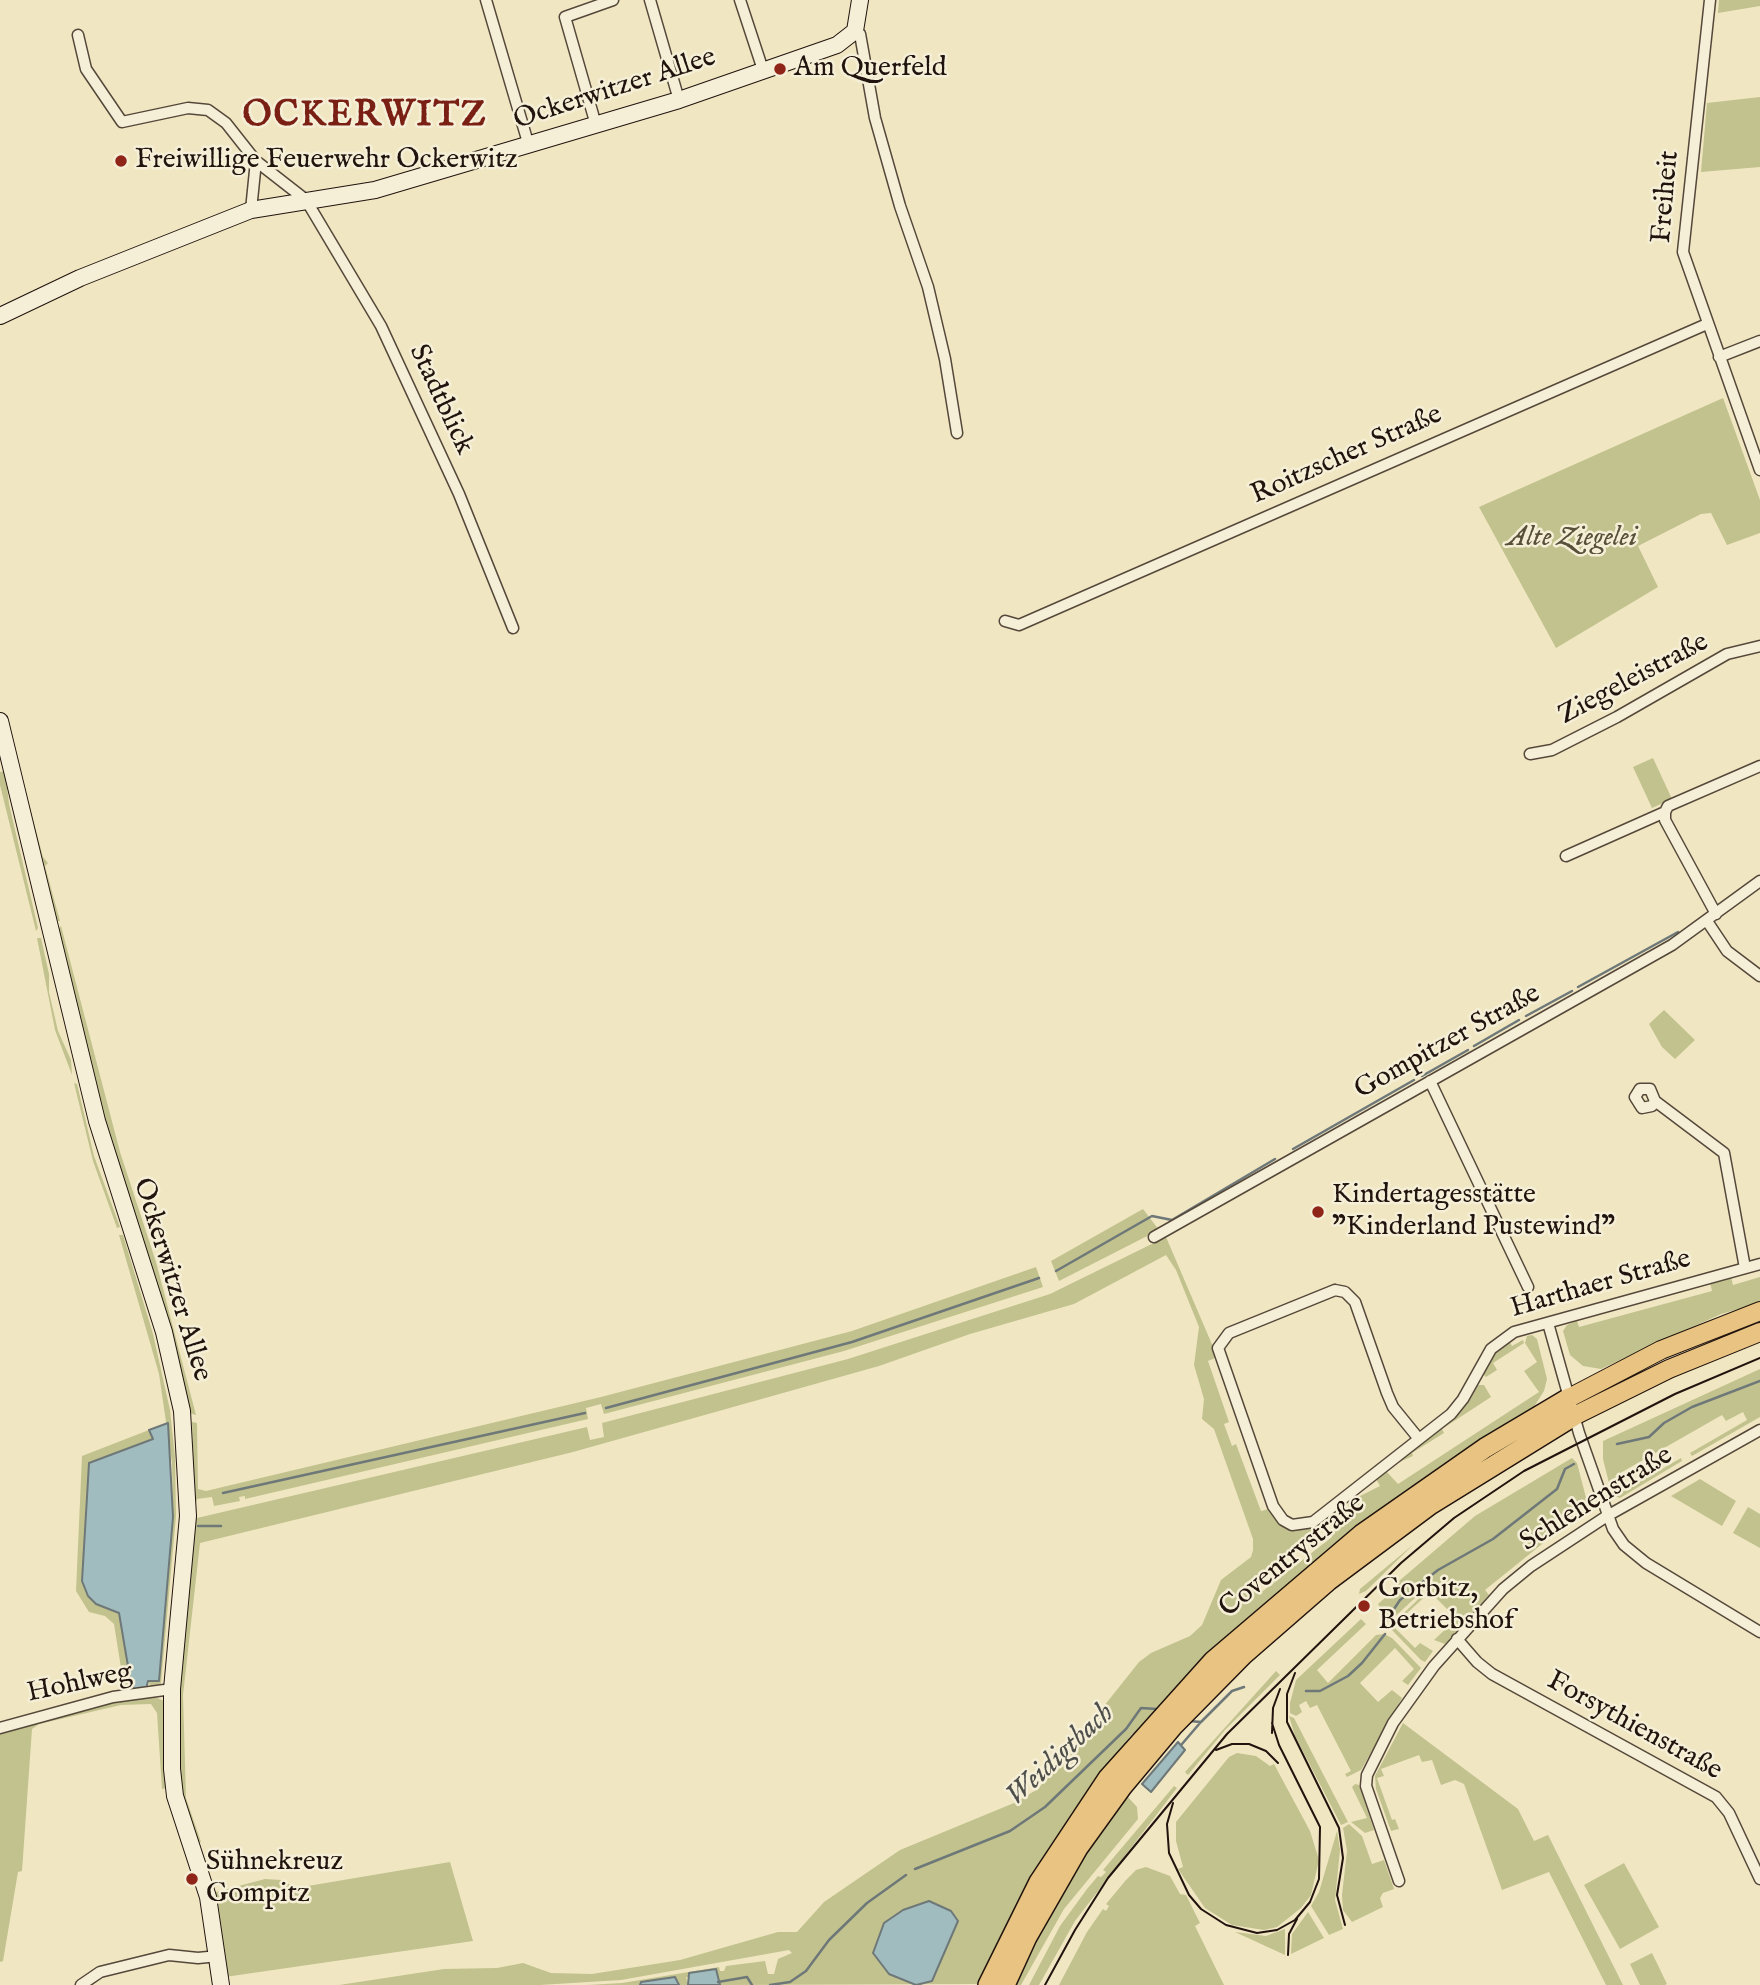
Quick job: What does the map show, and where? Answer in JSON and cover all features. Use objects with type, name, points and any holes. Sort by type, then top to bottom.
[{"type":"highway","name":"Coventrystraße","points":[[988,1985],[1040,1882],[1108,1778],[1213,1661],[1372,1527],[1485,1448],[1572,1407]]},
{"type":"highway","name":"Coventrystraße","points":[[1005,1985],[1027,1937],[1078,1848],[1122,1787],[1174,1725],[1234,1664],[1328,1581],[1430,1505],[1572,1407]]},
{"type":"main road","name":"Coventrystraße","points":[[1572,1407],[1661,1350],[1760,1311]]},
{"type":"main road","name":"Coventrystraße","points":[[1572,1407],[1760,1332]]},
{"type":"street","points":[[486,0],[529,146]]},
{"type":"street","points":[[596,125],[565,17],[613,0]]},
{"type":"street","points":[[650,0],[679,100]]},
{"type":"street","points":[[740,0],[762,70]]},
{"type":"street","points":[[860,0],[855,31],[860,34],[876,118],[900,206],[928,287],[946,359],[957,433]]},
{"type":"street","name":"Freiheit","points":[[1710,0],[1683,253],[1760,470]]},
{"type":"street","name":"Ockerwitzer Allee","points":[[0,316],[80,278],[251,210],[306,200],[327,200],[374,190],[529,146],[679,100],[836,45],[855,31]]},
{"type":"street","points":[[78,35],[86,69],[122,122],[188,108],[208,110],[226,123],[256,161],[306,200]]},
{"type":"street","points":[[251,210],[256,161]]},
{"type":"street","name":"Stadtblick","points":[[306,200],[380,326],[459,494],[513,628]]},
{"type":"street","name":"Roitzscher Straße","points":[[1005,621],[1020,625],[1707,324]]},
{"type":"street","points":[[1719,357],[1760,341]]},
{"type":"street","name":"Ziegeleistraße","points":[[1530,754],[1552,750],[1727,654],[1760,646]]},
{"type":"street","name":"Ockerwitzer Allee","points":[[0,721],[97,1121],[164,1332],[182,1411],[188,1516],[170,1728],[175,1796],[208,1897],[221,1985]]},
{"type":"street","points":[[1760,766],[1668,807],[1665,812],[1665,820],[1727,951],[1760,976]]},
{"type":"street","points":[[1566,856],[1665,812]]},
{"type":"street","name":"Gompitzer Straße","points":[[1154,1237],[1672,945],[1760,881]]},
{"type":"street","points":[[1430,1081],[1528,1287]]},
{"type":"street","points":[[1655,1101],[1724,1153],[1745,1268]]},
{"type":"street","name":"Harthaer Straße","points":[[1419,1439],[1393,1407],[1355,1303],[1345,1292],[1328,1292],[1229,1333],[1219,1342],[1218,1354],[1273,1506],[1283,1520],[1292,1525],[1313,1522],[1419,1439],[1463,1399],[1492,1349],[1501,1339],[1514,1332],[1760,1264]]},
{"type":"street","points":[[1548,1323],[1612,1529],[1634,1555],[1760,1632]]},
{"type":"street","name":"Schlehenstraße","points":[[1399,1881],[1366,1786],[1367,1774],[1393,1723],[1457,1639],[1503,1589],[1563,1543],[1760,1430]]},
{"type":"street","name":"Forsythienstraße","points":[[1457,1639],[1477,1662],[1492,1674],[1716,1797],[1730,1813],[1760,1879]]},
{"type":"street","name":"Hohlweg","points":[[0,1728],[113,1697],[172,1689]]},
{"type":"street","points":[[81,1985],[100,1972],[169,1955],[198,1958],[218,1956]]},
{"type":"green space","points":[[1719,0],[1760,0],[1760,6],[1718,13]]},
{"type":"green space","points":[[1760,97],[1760,167],[1701,172],[1707,103]]},
{"type":"green space","name":"Alte Ziegelei","points":[[1723,398],[1760,500],[1760,533],[1727,545],[1711,513],[1701,514],[1638,546],[1658,587],[1556,648],[1479,507]]},
{"type":"green space","points":[[1653,758],[1672,799],[1652,808],[1633,767]]},
{"type":"green space","points":[[5,771],[9,804],[38,928],[36,931],[0,785],[0,772]]},
{"type":"green space","points":[[24,785],[43,857],[48,863],[45,866],[60,921],[54,921],[21,786]]},
{"type":"green space","points":[[61,926],[120,1152],[156,1262],[196,1415],[189,1413],[112,1154],[56,931]]},
{"type":"green space","points":[[37,938],[41,938],[49,974],[49,992],[58,1031],[71,1060],[72,1075],[55,1030]]},
{"type":"green space","points":[[1664,1010],[1695,1040],[1675,1059],[1662,1047],[1649,1024]]},
{"type":"green space","points":[[74,1083],[77,1084],[94,1156],[120,1227],[117,1228],[93,1161]]},
{"type":"green space","points":[[1143,1209],[1159,1230],[1059,1281],[1051,1261]]},
{"type":"green space","points":[[119,1235],[123,1235],[153,1334],[170,1410],[175,1457],[176,1516],[161,1683],[159,1687],[152,1689],[148,1681],[159,1681],[167,1594],[173,1517],[172,1463],[159,1374]]},
{"type":"green space","points":[[1166,1237],[1214,1349],[1215,1358],[1208,1361],[1229,1422],[1224,1424],[1232,1446],[1236,1444],[1261,1511],[1269,1509],[1278,1523],[1293,1531],[1317,1525],[1321,1530],[1255,1581],[1263,1591],[1332,1537],[1329,1532],[1348,1513],[1348,1502],[1380,1486],[1376,1479],[1386,1471],[1398,1484],[1539,1392],[1524,1371],[1537,1362],[1525,1343],[1527,1336],[1532,1335],[1537,1339],[1547,1379],[1544,1391],[1530,1413],[1355,1530],[1302,1573],[1227,1639],[1136,1737],[1132,1734],[1123,1746],[1126,1748],[979,1984],[720,1985],[719,1979],[686,1977],[688,1985],[679,1985],[678,1980],[641,1982],[640,1985],[587,1985],[622,1983],[719,1967],[720,1971],[724,1971],[726,1966],[765,1961],[768,1974],[774,1974],[778,1959],[792,1953],[789,1950],[621,1980],[540,1985],[339,1985],[444,1969],[497,1968],[523,1963],[551,1973],[592,1974],[680,1960],[778,1932],[797,1932],[824,1902],[900,1850],[1014,1803],[1038,1789],[1139,1662],[1151,1653],[1190,1636],[1202,1625],[1221,1580],[1251,1557],[1253,1550],[1253,1539],[1214,1429],[1202,1419],[1204,1399],[1194,1365],[1199,1327],[1176,1270],[1166,1255],[1074,1304],[970,1334],[879,1366],[573,1452],[200,1543],[183,1695],[186,1798],[201,1842],[195,1843],[181,1797],[175,1729],[192,1524],[197,1518],[587,1427],[590,1440],[604,1437],[602,1423],[848,1359],[1050,1294]]},
{"type":"green space","points":[[1036,1267],[1043,1287],[844,1351],[604,1414],[601,1404],[586,1408],[588,1419],[245,1499],[245,1496],[239,1497],[240,1501],[214,1506],[212,1497],[197,1499],[195,1507],[192,1422],[197,1423],[198,1489],[206,1491],[601,1397],[852,1331]]},
{"type":"green space","points":[[1731,1277],[1733,1285],[1760,1277],[1760,1303],[1721,1314],[1601,1369],[1583,1366],[1570,1355],[1563,1331],[1567,1325],[1577,1321],[1579,1327],[1712,1291],[1710,1283]]},
{"type":"green space","points":[[1760,1319],[1760,1326],[1610,1392],[1608,1388]]},
{"type":"green space","points":[[1509,1340],[1512,1346],[1523,1340],[1524,1343],[1493,1363],[1497,1370],[1486,1377],[1483,1374],[1495,1352]]},
{"type":"green space","points":[[1760,1369],[1760,1417],[1692,1456],[1690,1453],[1747,1420],[1743,1412],[1726,1421],[1722,1415],[1615,1476],[1624,1491],[1681,1458],[1682,1461],[1620,1498],[1612,1495],[1603,1459],[1603,1441]]},
{"type":"green space","points":[[1478,1385],[1484,1385],[1491,1397],[1442,1429],[1444,1433],[1412,1453],[1413,1456],[1395,1464],[1468,1401]]},
{"type":"green space","points":[[149,1430],[154,1439],[89,1463],[82,1581],[88,1596],[96,1604],[119,1613],[131,1683],[135,1690],[125,1693],[114,1624],[105,1616],[89,1612],[76,1591],[82,1456]]},
{"type":"green space","points":[[1572,1458],[1577,1463],[1590,1513],[1552,1536],[1485,1590],[1489,1595],[1445,1644],[1434,1640],[1451,1624],[1446,1619],[1451,1613],[1430,1592],[1393,1626],[1415,1648],[1420,1643],[1433,1651],[1425,1662],[1421,1660],[1389,1627],[1428,1590],[1426,1588],[1389,1622],[1378,1604],[1394,1590],[1392,1587],[1475,1516]]},
{"type":"green space","points":[[1700,1479],[1736,1501],[1722,1526],[1671,1496]]},
{"type":"green space","points":[[1748,1507],[1760,1514],[1760,1548],[1733,1533]]},
{"type":"green space","points":[[1414,1544],[1366,1591],[1359,1594],[1360,1589]]},
{"type":"green space","points":[[1361,1619],[1366,1624],[1317,1670],[1328,1683],[1376,1635],[1384,1634],[1392,1638],[1421,1668],[1408,1685],[1402,1681],[1414,1669],[1395,1648],[1360,1683],[1378,1702],[1392,1690],[1402,1698],[1361,1770],[1347,1777],[1345,1774],[1351,1771],[1317,1705],[1310,1708],[1306,1701],[1299,1705],[1302,1712],[1296,1716],[1290,1713],[1290,1703],[1296,1680]]},
{"type":"green space","points":[[1276,1671],[1280,1675],[1225,1730],[1188,1775],[1185,1772]]},
{"type":"green space","points":[[155,1697],[164,1701],[167,1788],[162,1789],[157,1713],[151,1704],[121,1705],[39,1724],[32,1729],[22,1871],[18,1872],[3,1961],[0,1962],[0,1731],[115,1700]]},
{"type":"green space","points":[[1289,1716],[1294,1718],[1348,1822],[1341,1825],[1295,1736]]},
{"type":"green space","points":[[1403,1723],[1518,1809],[1534,1841],[1548,1835],[1623,1985],[1606,1985],[1549,1872],[1502,1890],[1464,1784],[1455,1780],[1441,1785],[1432,1760],[1422,1762],[1419,1755],[1381,1769],[1384,1776],[1377,1778],[1392,1820],[1395,1819],[1399,1829],[1391,1831],[1376,1789],[1375,1776]]},
{"type":"green space","points":[[1237,1753],[1256,1756],[1270,1766],[1274,1764],[1310,1831],[1319,1860],[1311,1895],[1301,1908],[1277,1927],[1264,1930],[1232,1925],[1205,1908],[1178,1869],[1183,1867],[1176,1841],[1176,1822],[1229,1757]]},
{"type":"green space","points":[[1359,1785],[1374,1830],[1365,1833],[1351,1822],[1367,1818],[1352,1787]]},
{"type":"green space","points":[[1174,1786],[1177,1788],[1075,1921],[1039,1985],[1029,1985],[1060,1926],[1087,1889],[1098,1876],[1101,1877],[1106,1872],[1103,1870]]},
{"type":"green space","points":[[1127,1796],[1137,1807],[1138,1819],[1064,1909],[1021,1985],[1011,1985],[1061,1886]]},
{"type":"green space","points":[[1349,1824],[1362,1836],[1372,1864],[1384,1860],[1394,1889],[1383,1893],[1380,1898],[1383,1907],[1352,1922],[1343,1910],[1342,1895],[1347,1851],[1343,1828]]},
{"type":"green space","points":[[1337,1831],[1340,1850],[1335,1900],[1343,1929],[1329,1935],[1311,1906],[1319,1892]]},
{"type":"green space","points":[[450,1862],[473,1941],[225,1977],[212,1893],[265,1879],[281,1880],[296,1888]]},
{"type":"green space","points":[[1624,1863],[1659,1927],[1620,1949],[1584,1885]]},
{"type":"green space","points":[[1146,1867],[1170,1876],[1180,1894],[1186,1895],[1200,1923],[1195,1926],[1224,1985],[1059,1985],[1087,1932],[1103,1909],[1106,1911],[1109,1906],[1106,1904],[1136,1870]]},
{"type":"green space","points":[[1308,1912],[1324,1938],[1291,1954],[1292,1934]]},
{"type":"green space","points":[[1285,1929],[1285,1955],[1235,1932],[1266,1936]]},
{"type":"green space","points":[[1652,1953],[1667,1984],[1665,1985],[1640,1985],[1630,1964]]},
{"type":"water","points":[[168,1423],[173,1517],[159,1681],[148,1681],[146,1689],[135,1690],[131,1684],[119,1613],[96,1604],[88,1596],[82,1581],[89,1463],[153,1439],[149,1430]]},
{"type":"water","points":[[1178,1742],[1185,1750],[1151,1792],[1142,1784]]},
{"type":"water","points":[[929,1901],[951,1911],[958,1921],[932,1981],[916,1985],[889,1974],[873,1953],[884,1923],[903,1910]]},
{"type":"water","points":[[716,1969],[720,1985],[688,1985],[689,1973]]},
{"type":"water","points":[[675,1977],[679,1985],[640,1985],[641,1982]]},
{"type":"waterway","points":[[1578,987],[1678,932]]},
{"type":"waterway","points":[[1526,1016],[1572,991]]},
{"type":"waterway","points":[[1474,1046],[1519,1020]]},
{"type":"waterway","points":[[1422,1076],[1468,1050]]},
{"type":"waterway","points":[[1293,1149],[1414,1080]]},
{"type":"waterway","points":[[1056,1271],[1152,1216],[1172,1220],[1275,1159]]},
{"type":"waterway","points":[[606,1408],[852,1342],[1039,1278]]},
{"type":"waterway","name":"Weidigtbach","points":[[1617,1444],[1649,1437],[1664,1423],[1692,1407],[1760,1381]]},
{"type":"waterway","points":[[223,1493],[585,1413]]},
{"type":"waterway","name":"Weidigtbach","points":[[1386,1621],[1400,1600],[1438,1570],[1493,1539],[1557,1489],[1565,1469],[1574,1464]]},
{"type":"waterway","points":[[198,1526],[221,1526]]},
{"type":"waterway","name":"Weidigtbach","points":[[1306,1691],[1320,1691],[1348,1676],[1385,1634]]},
{"type":"waterway","name":"Weidigtbach","points":[[1189,1721],[1201,1722],[1232,1691],[1244,1687]]},
{"type":"waterway","name":"Weidigtbach","points":[[915,1869],[1010,1831],[1045,1807],[1126,1729],[1141,1708],[1157,1709]]},
{"type":"waterway","points":[[1182,1744],[1200,1723]]},
{"type":"waterway","name":"Weidigtbach","points":[[770,1985],[790,1982],[806,1971],[829,1940],[867,1903],[906,1875]]},
{"type":"waterway","points":[[718,1982],[747,1977],[752,1985]]},
{"type":"tram line","points":[[1045,1985],[1108,1878],[1227,1734],[1401,1563],[1454,1518],[1524,1471],[1675,1394],[1760,1358]]},
{"type":"tram line","points":[[1295,1673],[1287,1694],[1287,1722],[1339,1828],[1343,1858],[1337,1895],[1345,1925]]},
{"type":"tram line","points":[[1272,1733],[1273,1708],[1280,1689]]},
{"type":"tram line","points":[[1173,1803],[1167,1824],[1169,1853],[1189,1895],[1201,1909],[1226,1925],[1257,1933],[1277,1930],[1295,1920],[1310,1902],[1319,1879],[1320,1827],[1279,1745],[1272,1723]]},
{"type":"tram line","points":[[1216,1750],[1232,1744],[1249,1744],[1266,1751],[1278,1763]]},
{"type":"tram line","points":[[1288,1955],[1289,1934],[1297,1919]]},
{"type":"place","name":"Am Querfeld","points":[[780,69]]},
{"type":"place","name":"Freiwillige Feuerwehr Ockerwitz","points":[[121,161]]},
{"type":"place","name":"Kindertagesstätte \"Kinderland Pustewind\"","points":[[1318,1212]]},
{"type":"place","name":"Gorbitz, Betriebshof","points":[[1364,1606]]},
{"type":"place","name":"Sühnekreuz Gompitz","points":[[192,1879]]},
{"type":"district","name":"OCKERWITZ","points":[[365,118]]}]
